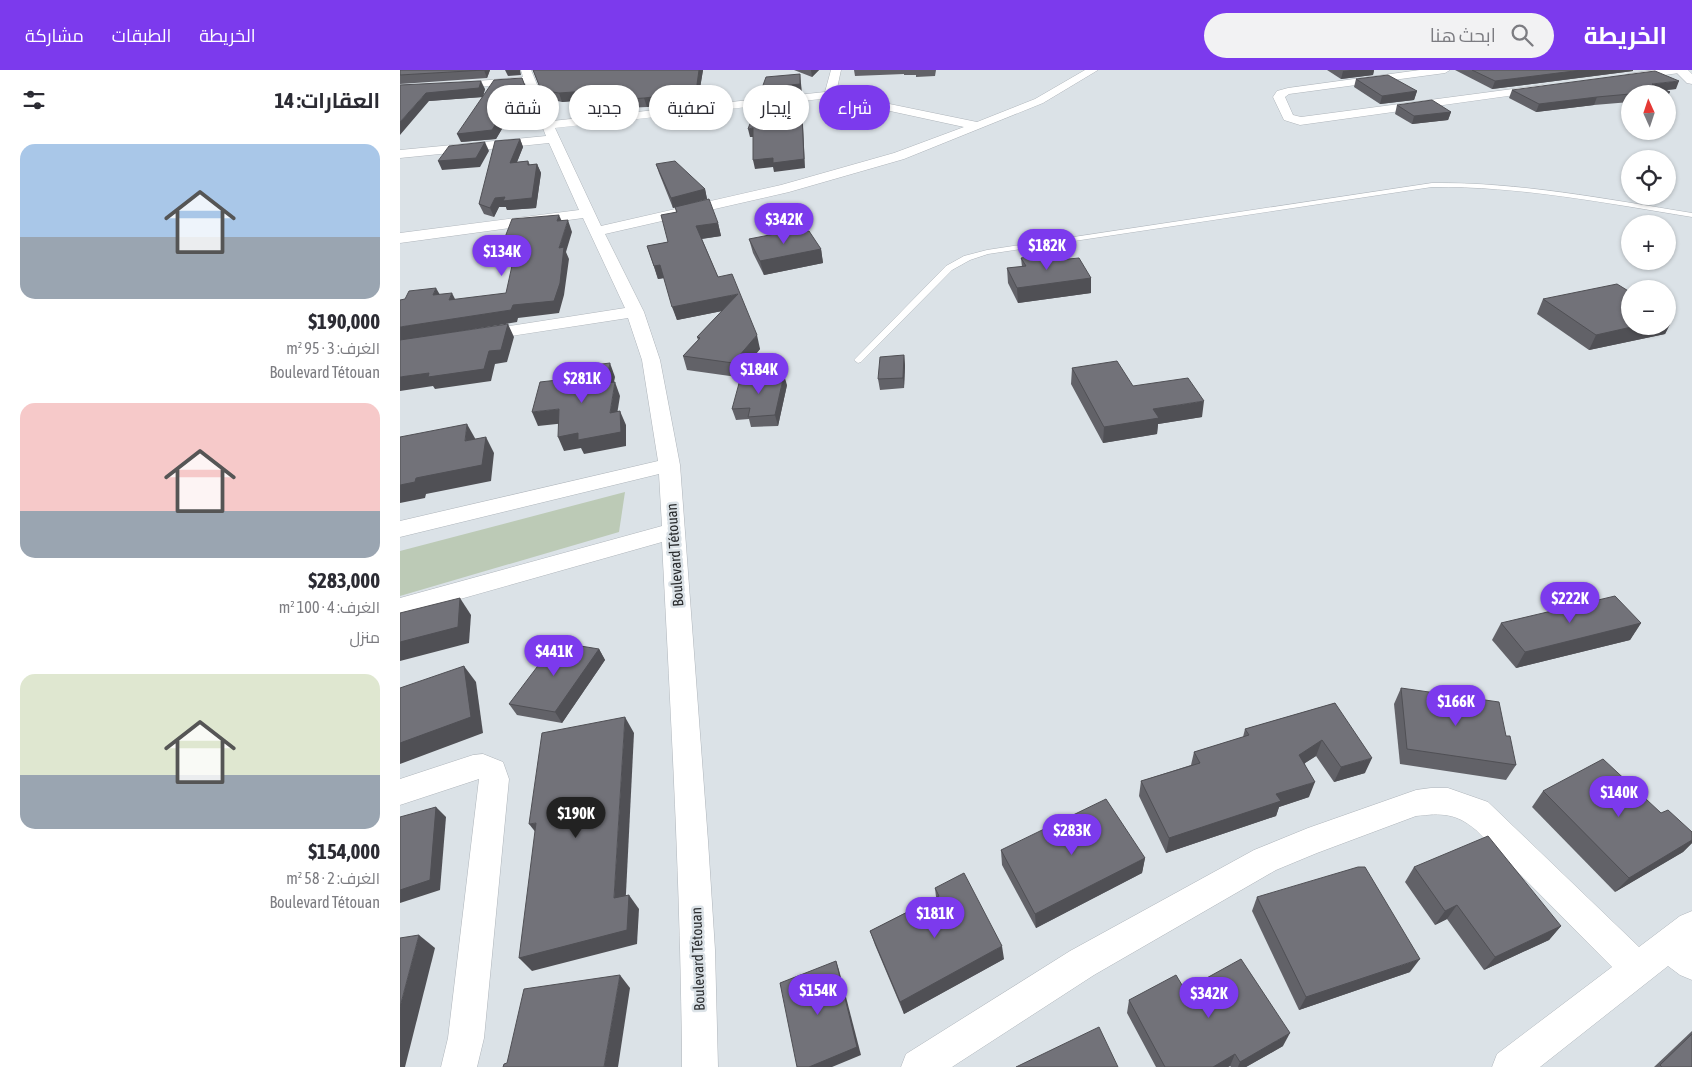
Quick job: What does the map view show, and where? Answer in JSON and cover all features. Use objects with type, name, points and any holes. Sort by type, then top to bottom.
[{"type":"main road","points":[[1680,70],[1692,80]]},
{"type":"street","points":[[832,85],[836,70]]},
{"type":"street","points":[[400,238],[592,222],[784,190],[899,156],[978,126],[1039,101],[1093,70]]},
{"type":"street","points":[[1445,70],[1283,92],[1279,94],[1279,97],[1288,117],[1300,121],[1552,87]]},
{"type":"street","points":[[1620,78],[1680,70]]},
{"type":"street","points":[[400,88],[426,88],[528,75]]},
{"type":"street","name":"Boulevard Tétouan","points":[[528,75],[551,132],[635,312],[651,360],[669,465],[693,841],[698,950],[700,1067]]},
{"type":"street","points":[[400,154],[819,96]]},
{"type":"street","points":[[890,108],[978,126]]},
{"type":"street","points":[[459,339],[635,312]]},
{"type":"street","points":[[400,529],[669,465]]},
{"type":"street","points":[[400,607],[673,531]]},
{"type":"street","points":[[400,792],[473,767],[483,766],[493,772],[494,780],[466,1038],[459,1067]]},
{"type":"street","points":[[919,1067],[1082,963],[1265,860],[1371,819],[1416,803],[1431,800],[1461,804],[1482,816],[1637,969]]},
{"type":"street","points":[[1510,1067],[1637,969],[1684,945]]},
{"type":"lane","points":[[858,360],[949,268],[967,258],[987,252],[1432,185],[1488,184],[1692,215]]},
{"type":"green space","points":[[625,492],[619,532],[400,596],[400,551]]},
{"type":"building","points":[[400,70],[484,70],[400,75]]},
{"type":"building","points":[[533,70],[699,70],[697,85],[649,85],[649,97],[644,98],[639,98],[639,85],[569,85],[569,92],[559,93],[559,85],[539,85]]},
{"type":"building","points":[[1472,70],[1582,70],[1495,81]]},
{"type":"building","points":[[1655,71],[1679,81],[1652,84],[1654,85],[1621,85],[1621,95],[1539,104],[1512,90]]},
{"type":"building","points":[[800,74],[800,84],[763,85],[766,77]]},
{"type":"building","points":[[1388,75],[1417,91],[1382,96],[1356,79]]},
{"type":"building","points":[[522,78],[525,85],[491,85],[494,80]]},
{"type":"building","points":[[481,81],[479,88],[426,93],[400,122],[400,85]]},
{"type":"building","points":[[487,90],[487,130],[492,130],[457,134]]},
{"type":"building","points":[[1432,100],[1451,112],[1414,116],[1397,105]]},
{"type":"building","points":[[753,130],[803,130],[804,159],[773,163],[773,158],[753,160]]},
{"type":"building","points":[[520,139],[510,163],[528,161],[528,165],[537,164],[532,198],[503,201],[505,197],[495,198],[490,208],[479,204],[495,141]]},
{"type":"building","points":[[485,142],[476,158],[438,161],[449,146]]},
{"type":"building","points":[[675,161],[705,189],[671,198],[656,164]]},
{"type":"building","points":[[709,199],[718,223],[696,226],[718,277],[732,274],[757,335],[733,363],[683,356],[700,338],[697,337],[738,294],[672,307],[660,265],[654,266],[647,246],[668,242],[661,215],[677,212],[675,207]]},
{"type":"building","points":[[559,215],[557,221],[568,220],[559,248],[564,247],[560,283],[554,301],[513,305],[511,310],[400,327],[400,300],[405,299],[409,291],[436,288],[433,295],[452,293],[449,300],[506,293],[517,243],[502,245],[512,219]]},
{"type":"building","points":[[790,231],[791,234],[809,231],[821,249],[760,261],[749,239]]},
{"type":"building","points":[[1054,253],[1058,260],[1079,258],[1091,278],[1017,288],[1007,268],[1026,266],[1021,258]]},
{"type":"building","points":[[1617,284],[1621,286],[1621,329],[1596,335],[1543,299]]},
{"type":"building","points":[[508,324],[501,350],[489,351],[484,369],[428,377],[429,373],[400,377],[400,340]]},
{"type":"building","points":[[904,355],[903,378],[878,379],[880,357]]},
{"type":"building","points":[[1117,361],[1133,386],[1188,378],[1204,401],[1153,409],[1159,418],[1104,427],[1072,368]]},
{"type":"building","points":[[610,363],[606,383],[615,382],[610,413],[620,411],[621,432],[578,440],[578,433],[558,437],[559,409],[532,412],[540,382],[584,377],[586,366]]},
{"type":"building","points":[[784,375],[775,415],[748,417],[750,408],[732,409],[741,376]]},
{"type":"building","points":[[467,424],[465,441],[486,437],[482,465],[416,478],[415,482],[400,485],[400,437]]},
{"type":"building","points":[[1615,596],[1641,623],[1525,652],[1501,623]]},
{"type":"building","points":[[460,598],[458,627],[400,642],[400,613]]},
{"type":"building","points":[[556,642],[599,649],[555,712],[509,704]]},
{"type":"building","points":[[464,666],[471,717],[400,743],[400,688]]},
{"type":"building","points":[[1401,688],[1499,702],[1506,736],[1510,736],[1516,765],[1407,749]]},
{"type":"building","points":[[1335,703],[1372,758],[1341,767],[1322,740],[1299,755],[1315,782],[1276,794],[1281,801],[1169,838],[1141,781],[1200,763],[1194,752],[1249,735],[1245,729]]},
{"type":"building","points":[[625,717],[614,898],[629,895],[627,930],[519,958],[536,823],[529,824],[542,733]]},
{"type":"building","points":[[1603,759],[1661,813],[1668,810],[1692,832],[1692,840],[1629,878],[1543,791]]},
{"type":"building","points":[[1106,799],[1145,858],[1035,914],[1001,850]]},
{"type":"building","points":[[436,807],[430,880],[400,890],[400,817]]},
{"type":"building","points":[[1488,836],[1561,926],[1495,957],[1457,905],[1445,911],[1414,867]]},
{"type":"building","points":[[1358,867],[1365,867],[1420,959],[1306,997],[1257,897]]},
{"type":"building","points":[[964,873],[1002,946],[900,1002],[870,931],[939,896],[935,888]]},
{"type":"building","points":[[419,935],[400,1007],[400,938]]},
{"type":"building","points":[[1241,959],[1290,1033],[1240,1062],[1235,1054],[1213,1067],[1165,1067],[1129,1000],[1176,975],[1185,990]]},
{"type":"building","points":[[836,961],[857,1047],[809,1067],[797,1067],[780,983]]},
{"type":"building","points":[[620,975],[604,1067],[503,1067],[507,1063],[524,989]]},
{"type":"building","points":[[1099,1027],[1118,1067],[1016,1067]]},
{"type":"building","points":[[1692,1034],[1692,1067],[1662,1067],[1660,1065]]}]
